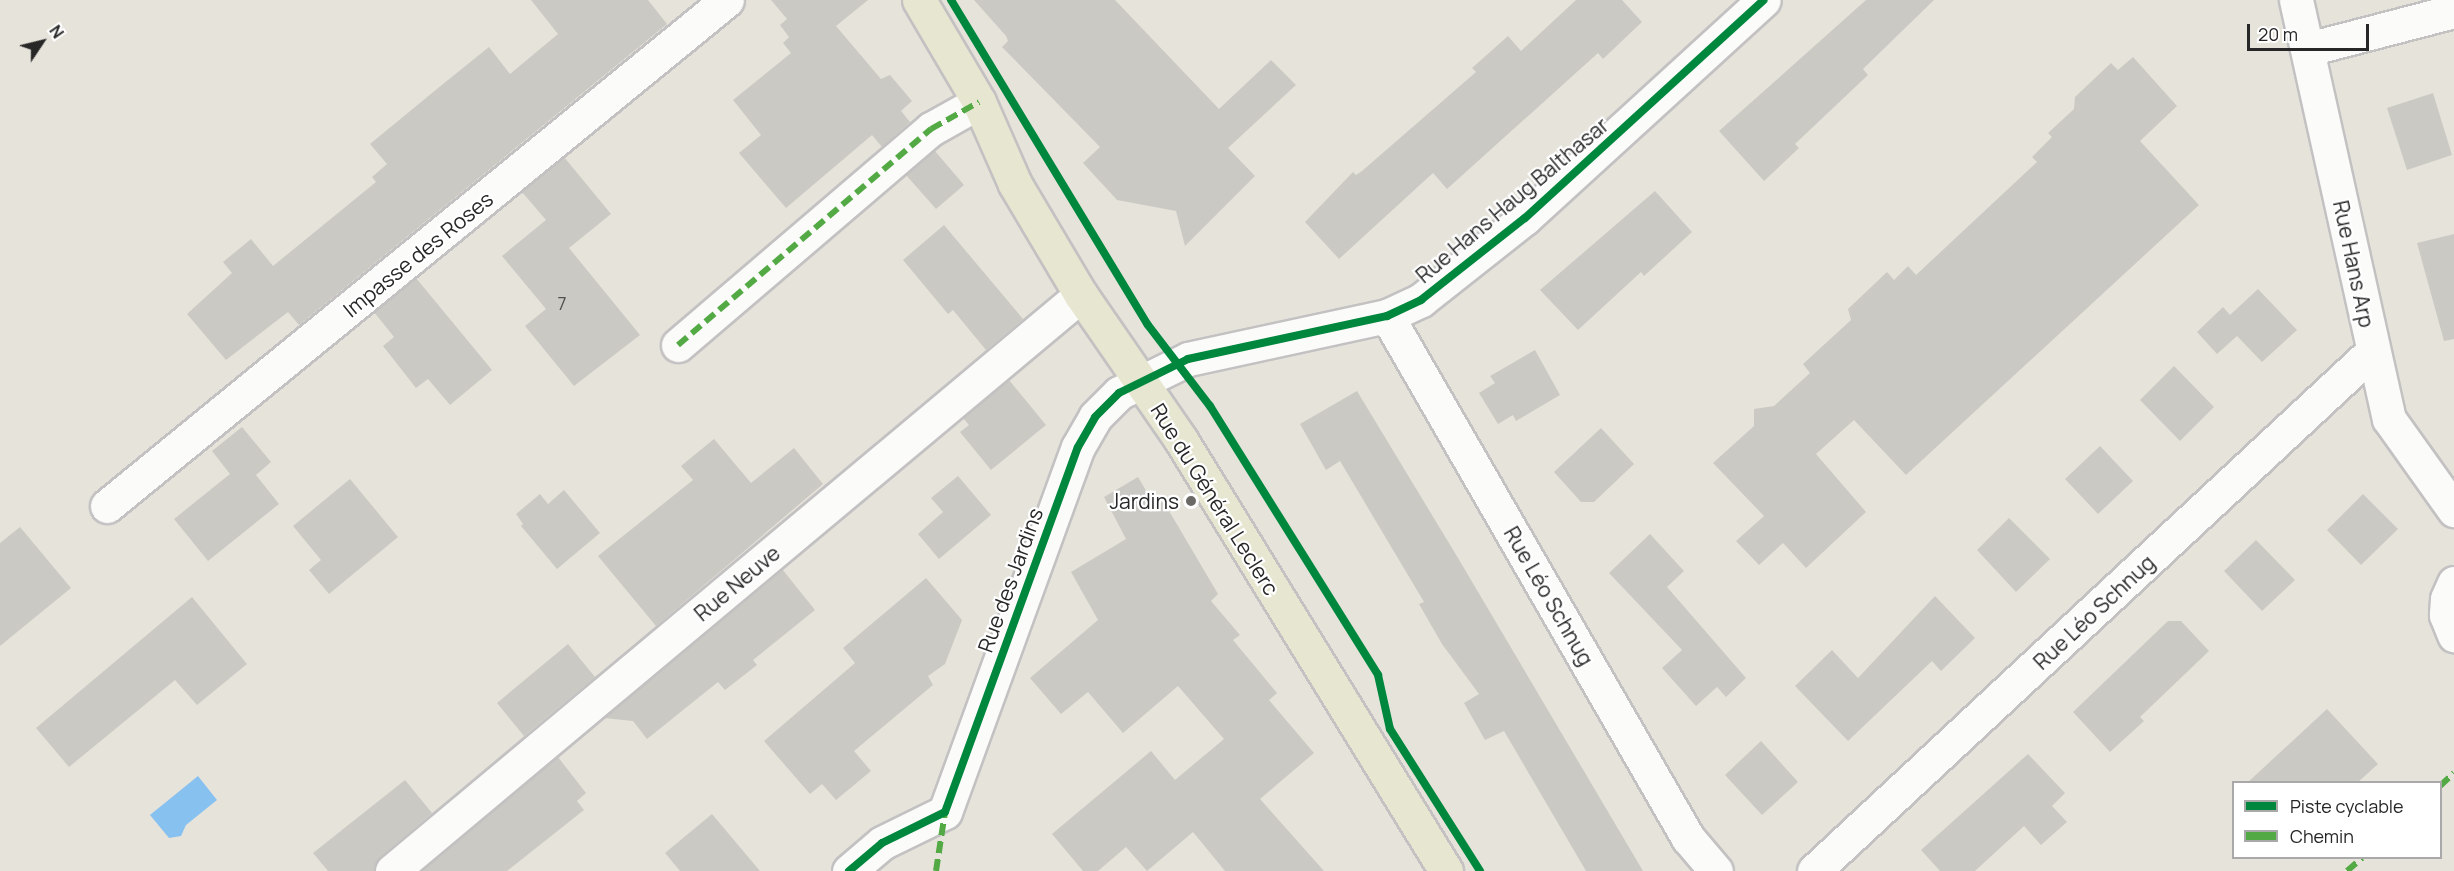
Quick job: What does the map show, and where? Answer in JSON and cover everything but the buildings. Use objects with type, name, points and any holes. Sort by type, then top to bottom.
[{"type":"main road","name":"Rue du Général Leclerc","points":[[919,0],[979,102],[1015,184],[1081,295],[1180,440],[1446,871]]},
{"type":"street","name":"Impasse des Roses","points":[[107,506],[728,0]]},
{"type":"street","name":"Rue Hans Haug Balthasar","points":[[1139,381],[1188,359],[1387,316],[1421,300],[1483,254],[1764,0]]},
{"type":"street","name":"Rue Hans Arp","points":[[2296,0],[2389,419],[2454,510]]},
{"type":"street","points":[[2308,49],[2454,11]]},
{"type":"street","points":[[678,345],[931,129],[979,102]]},
{"type":"street","name":"Rue Neuve","points":[[392,871],[1081,295]]},
{"type":"street","name":"Rue Léo Schnug","points":[[1387,316],[1688,838],[1716,871]]},
{"type":"street","name":"Rue Léo Schnug","points":[[1814,871],[2373,351]]},
{"type":"street","name":"Rue des Jardins","points":[[849,871],[882,843],[945,812],[1078,447],[1095,417],[1119,393],[1139,381]]},
{"type":"street","points":[[2454,583],[2447,599],[2446,615],[2454,635]]},
{"type":"water","points":[[198,776],[217,800],[186,825],[181,836],[169,838],[150,815]]},
{"type":"marked path","points":[[678,345],[931,129],[979,102]]},
{"type":"marked path","points":[[2442,784],[2454,773]]},
{"type":"marked path","points":[[936,871],[945,812]]},
{"type":"marked path","points":[[2347,871],[2361,859]]},
{"type":"cycle path","points":[[951,0],[1148,325],[1210,406],[1378,675],[1390,729],[1480,871]]},
{"type":"cycle path","points":[[849,871],[882,843],[945,812],[1078,447],[1095,417],[1119,393],[1188,359],[1387,316],[1421,300],[1525,218],[1764,0]]},
{"type":"place","name":"Jardins","points":[[1191,501]]}]
